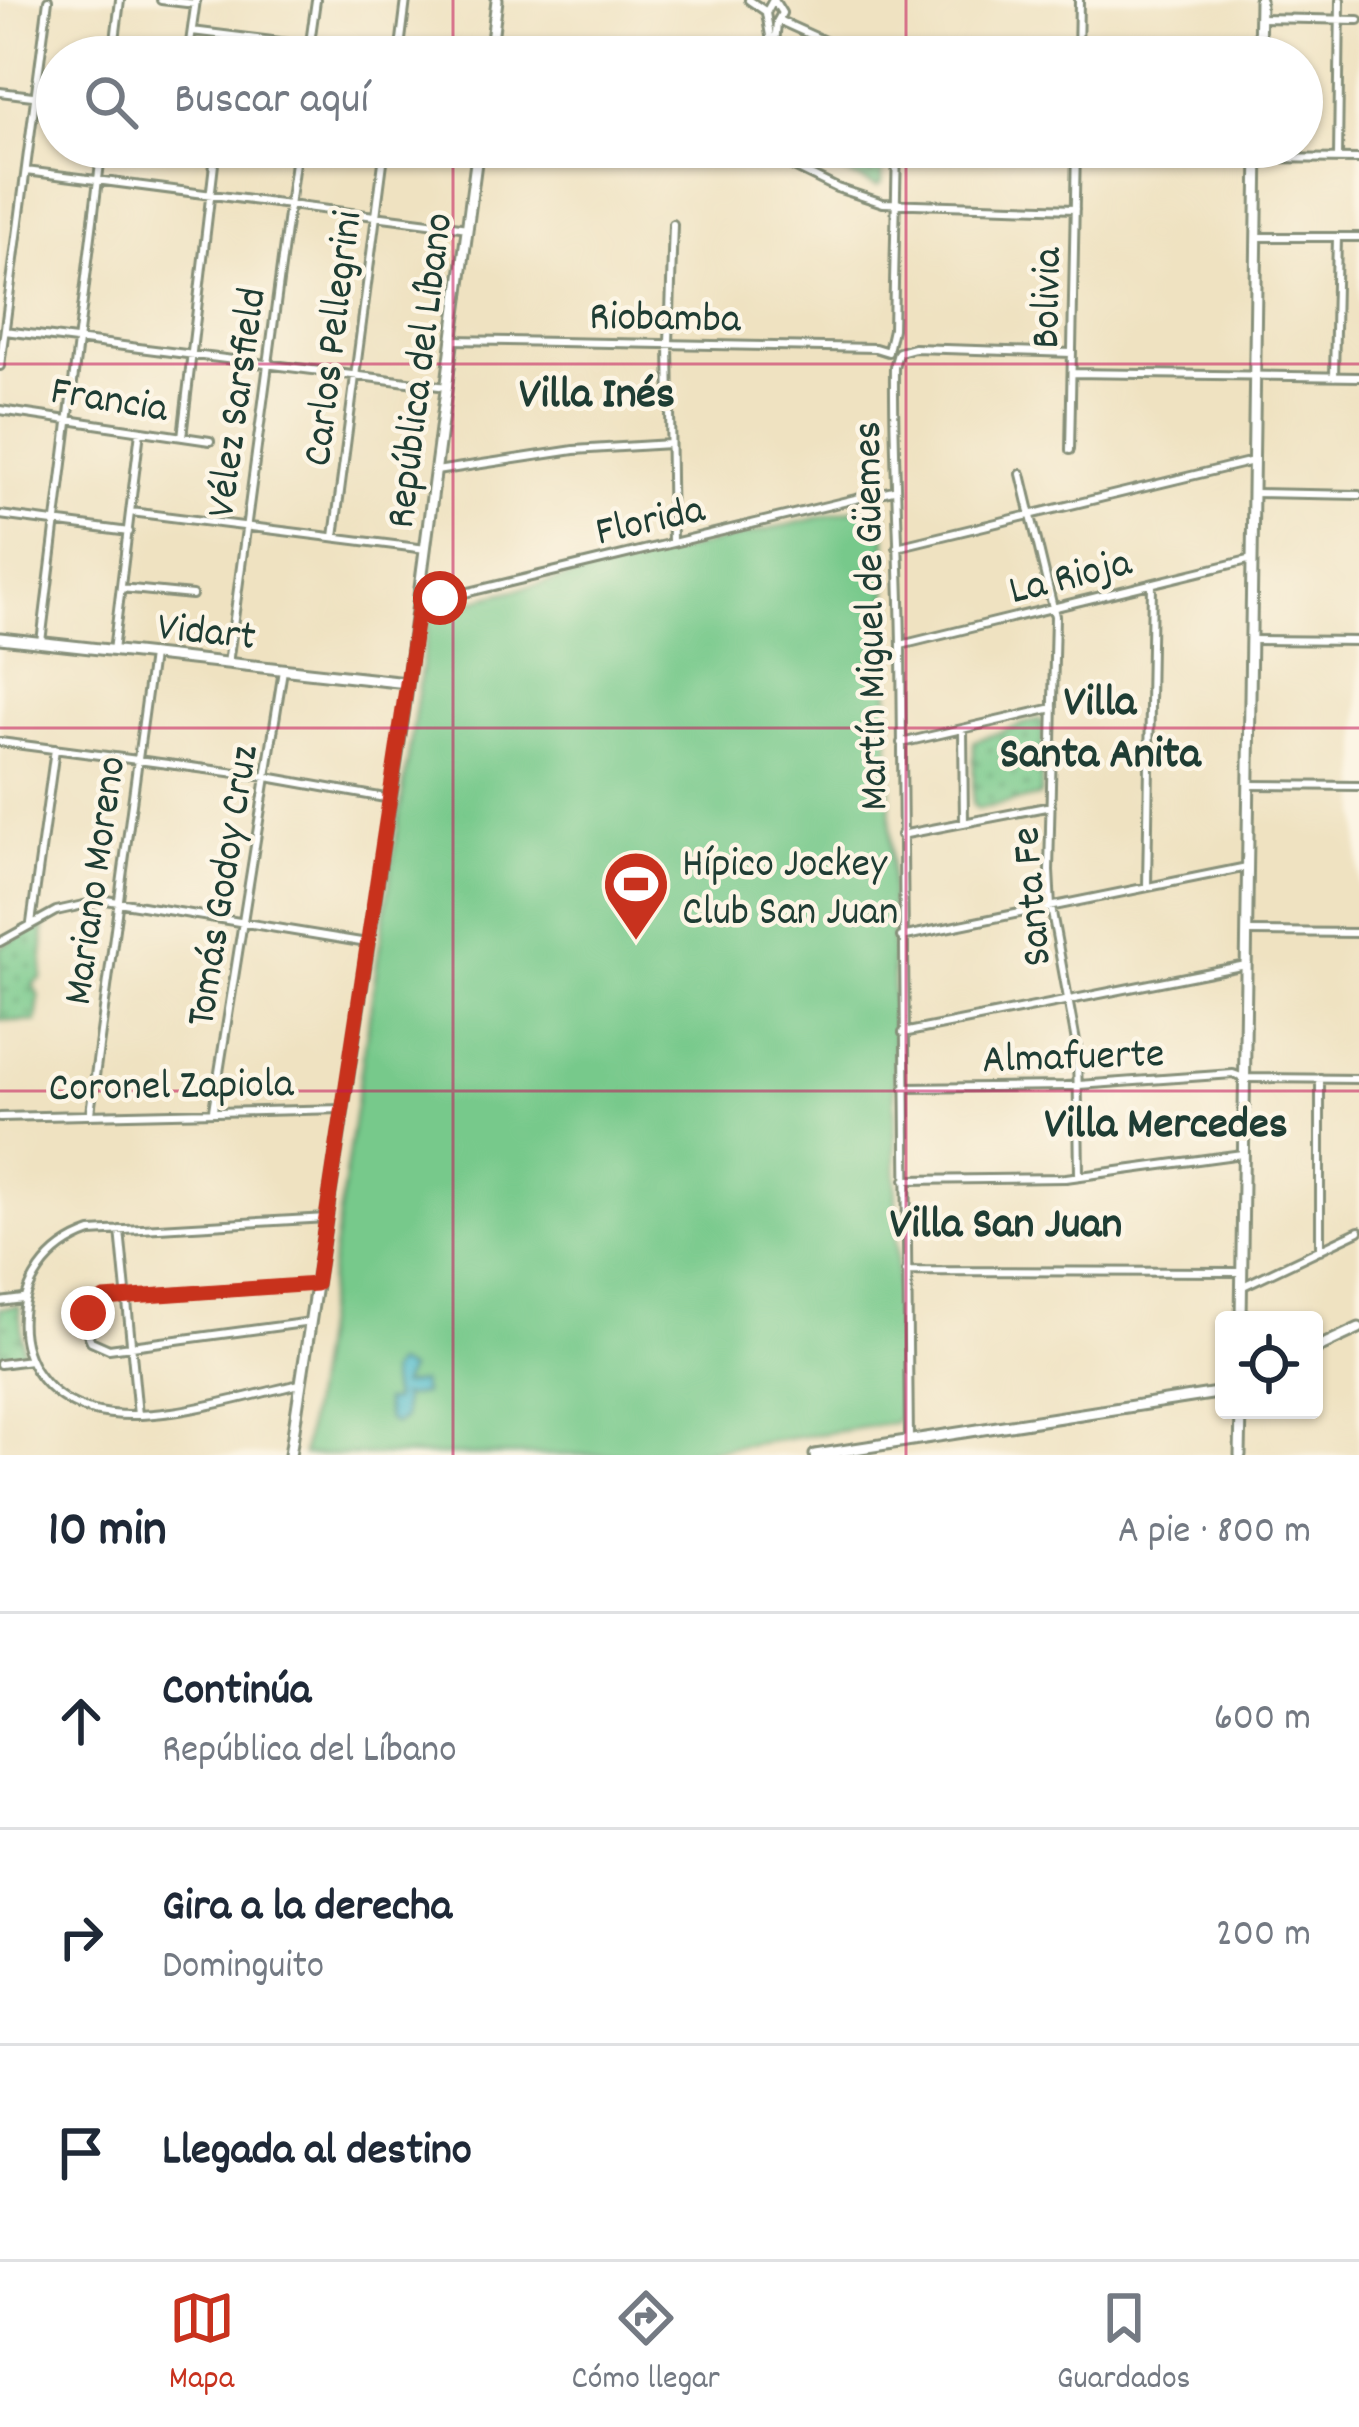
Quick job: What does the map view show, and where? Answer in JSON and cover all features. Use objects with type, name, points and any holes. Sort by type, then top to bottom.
[{"type":"main road","points":[[493,36],[497,0]]},
{"type":"main road","points":[[1260,0],[1260,36]]},
{"type":"main road","name":"República del Líbano","points":[[290,1455],[391,799],[475,168]]},
{"type":"main road","points":[[1240,1311],[1258,168]]},
{"type":"main road","name":"Vidart","points":[[0,638],[407,683]]},
{"type":"main road","points":[[1323,1345],[1359,1328]]},
{"type":"main road","points":[[815,1455],[891,1449],[909,1441],[1215,1393]]},
{"type":"main road","points":[[1240,1455],[1241,1419]]},
{"type":"street","points":[[43,36],[47,0]]},
{"type":"street","points":[[116,36],[120,0]]},
{"type":"street","points":[[161,0],[195,2],[191,36]]},
{"type":"street","points":[[311,36],[316,0]]},
{"type":"street","points":[[402,36],[406,0]]},
{"type":"street","points":[[749,0],[816,36]]},
{"type":"street","points":[[1078,36],[1079,0]]},
{"type":"street","points":[[1337,158],[1340,0]]},
{"type":"street","points":[[1260,18],[1359,20]]},
{"type":"street","points":[[789,36],[799,28]]},
{"type":"street","points":[[192,32],[226,36]]},
{"type":"street","points":[[0,92],[36,97],[0,367]]},
{"type":"street","points":[[1323,157],[1359,158]]},
{"type":"street","points":[[41,642],[100,168]]},
{"type":"street","points":[[182,437],[213,168]]},
{"type":"street","name":"Vélez Sarsfield","points":[[228,664],[295,168]]},
{"type":"street","name":"Carlos Pellegrini","points":[[334,537],[382,168]]},
{"type":"street","points":[[796,168],[837,188],[896,205],[1075,209]]},
{"type":"street","name":"Martín Miguel de Güemes","points":[[897,168],[893,490],[901,645],[909,1441]]},
{"type":"street","name":"Bolivia","points":[[1070,450],[1076,168]]},
{"type":"street","points":[[26,171],[468,228]]},
{"type":"street","points":[[672,543],[669,344],[673,224]]},
{"type":"street","points":[[1256,237],[1359,237]]},
{"type":"street","points":[[1334,377],[1337,237]]},
{"type":"street","points":[[5,331],[447,387]]},
{"type":"street","name":"Riobamba","points":[[453,340],[1072,353]]},
{"type":"street","points":[[1072,373],[1359,377]]},
{"type":"street","name":"Francia","points":[[0,410],[211,441]]},
{"type":"street","points":[[113,651],[140,431]]},
{"type":"street","points":[[436,471],[574,450],[670,444]]},
{"type":"street","points":[[897,547],[1253,461]]},
{"type":"street","name":"Santa Fe","points":[[1021,474],[1053,608],[1051,907],[1078,1047],[1079,1174]]},
{"type":"street","name":"Florida","points":[[419,604],[893,490]]},
{"type":"street","points":[[1253,494],[1359,495]]},
{"type":"street","points":[[130,512],[426,549]]},
{"type":"street","points":[[0,515],[129,532]]},
{"type":"street","name":"La Rioja","points":[[901,645],[1252,559]]},
{"type":"street","points":[[1147,888],[1152,584]]},
{"type":"street","points":[[122,588],[193,596]]},
{"type":"street","points":[[1251,640],[1359,641]]},
{"type":"street","name":"Mariano Moreno","points":[[91,1113],[152,656]]},
{"type":"street","name":"Tomás Godoy Cruz","points":[[213,1110],[283,670]]},
{"type":"street","points":[[901,743],[1053,708]]},
{"type":"street","points":[[963,728],[964,823]]},
{"type":"street","points":[[0,742],[267,777],[391,799]]},
{"type":"street","points":[[31,926],[55,749]]},
{"type":"street","points":[[1249,785],[1359,786]]},
{"type":"street","points":[[901,835],[1051,806]]},
{"type":"street","points":[[901,937],[1247,867]]},
{"type":"street","points":[[0,942],[93,900],[369,944]]},
{"type":"street","points":[[1246,932],[1359,933]]},
{"type":"street","points":[[902,1034],[1246,964]]},
{"type":"street","name":"Almafuerte","points":[[904,1088],[1078,1085],[1233,1074],[1244,1078],[1359,1078]]},
{"type":"street","points":[[1320,1078],[1320,1250]]},
{"type":"street","name":"Coronel Zapiola","points":[[0,1117],[344,1108]]},
{"type":"street","points":[[905,1180],[1066,1178],[1243,1154]]},
{"type":"street","points":[[300,1384],[138,1415],[75,1405],[49,1388],[30,1360],[23,1299],[31,1278],[57,1248],[91,1232],[326,1219]]},
{"type":"street","points":[[120,1230],[138,1415]]},
{"type":"street","points":[[1241,1287],[1359,1231]]},
{"type":"street","points":[[906,1271],[1241,1272]]},
{"type":"street","points":[[310,1322],[129,1347],[100,1347],[91,1341],[86,1323],[98,1301],[126,1296],[316,1284]]},
{"type":"street","points":[[0,1302],[23,1299]]},
{"type":"street","points":[[0,1364],[30,1360]]},
{"type":"green space","points":[[832,168],[882,168],[882,183],[877,186]]},
{"type":"green space","name":"Hípico Jockey Club San Juan","points":[[880,503],[885,507],[888,632],[899,1416],[894,1423],[679,1455],[303,1455],[429,619],[437,611],[494,595]]},
{"type":"green space","points":[[1039,719],[1043,723],[1041,793],[978,809],[973,805],[974,741]]},
{"type":"green space","points":[[44,923],[42,978],[33,984],[39,997],[36,1022],[0,1020],[0,947]]},
{"type":"green space","points":[[19,1306],[24,1354],[0,1357],[0,1308]]},
{"type":"water","points":[[395,1364],[408,1370],[401,1385],[421,1382],[423,1394],[403,1397],[404,1418],[395,1424],[388,1420],[384,1401],[393,1401],[389,1373]]},
{"type":"place","name":"Hípico Jockey Club San Juan","points":[[636,943]]},
{"type":"district","name":"Villa Inés","points":[[597,390]]},
{"type":"district","name":"Villa Santa Anita","points":[[1100,724]]},
{"type":"district","name":"Villa Mercedes","points":[[1166,1120]]},
{"type":"district","name":"Villa San Juan","points":[[1006,1220]]},
{"type":"route","points":[[88,1313],[104,1299],[316,1284],[419,604],[440,598]]}]
